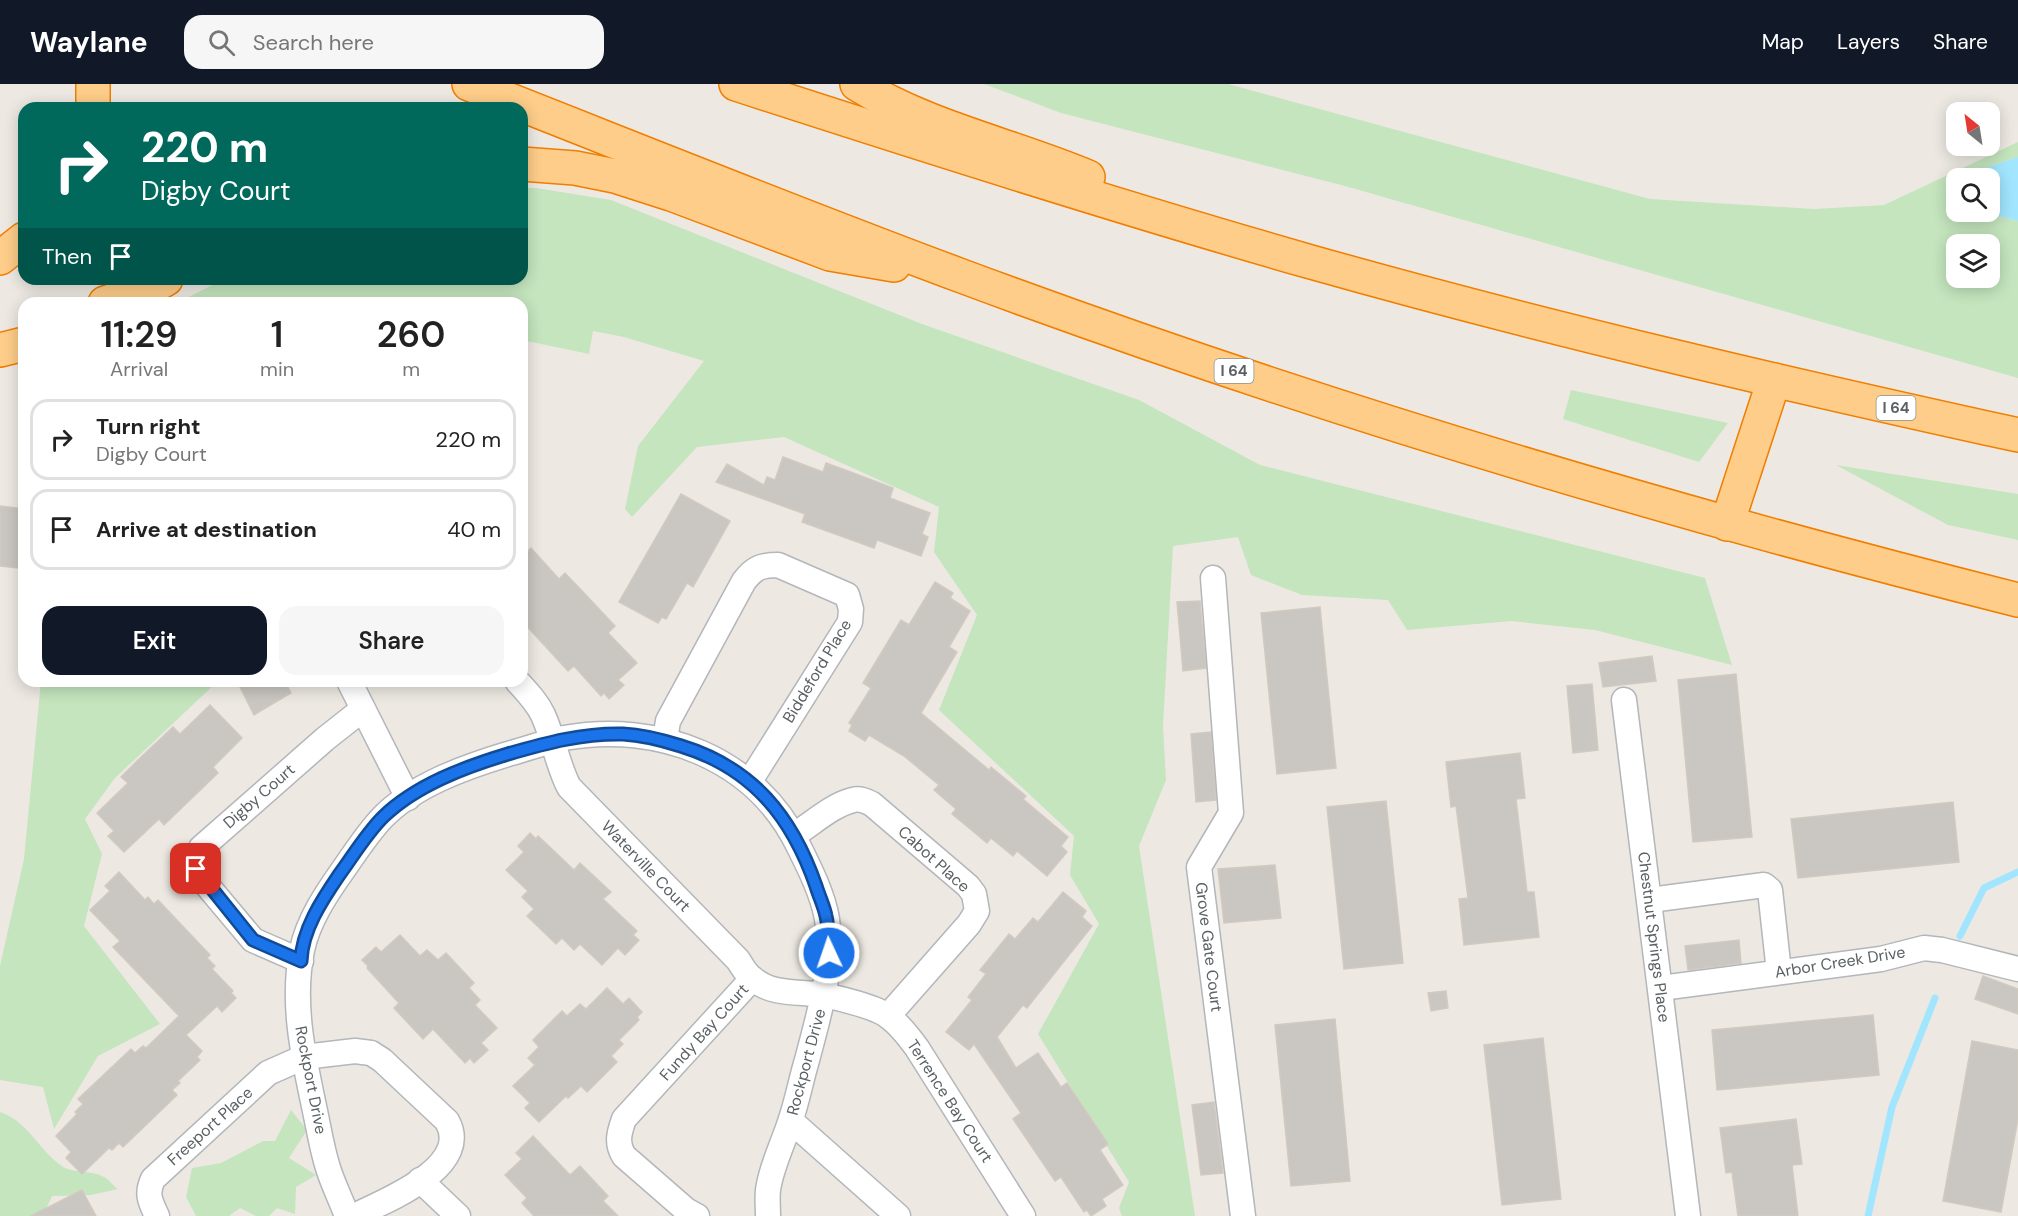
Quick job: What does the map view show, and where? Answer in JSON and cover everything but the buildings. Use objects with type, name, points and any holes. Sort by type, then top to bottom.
[{"type":"highway","points":[[93,84],[93,102]]},
{"type":"highway","name":"I 64","points":[[469,84],[515,102]]},
{"type":"highway","name":"I 64","points":[[736,84],[983,165],[1227,238],[1441,297],[1774,380],[2018,435]]},
{"type":"highway","points":[[857,84],[900,108],[1041,157],[1227,238]]},
{"type":"highway","name":"I 64","points":[[528,107],[959,275],[1159,346],[1374,417],[1726,524],[2018,600]]},
{"type":"highway","points":[[528,164],[575,168],[623,178],[830,254],[959,275]]},
{"type":"highway","points":[[0,258],[18,244]]},
{"type":"highway","points":[[122,297],[154,285]]},
{"type":"highway","points":[[133,297],[156,285]]},
{"type":"highway","points":[[0,332],[18,328]]},
{"type":"highway","points":[[0,350],[18,346]]},
{"type":"highway","points":[[1726,524],[1774,380]]},
{"type":"street","name":"Biddeford Place","points":[[664,741],[668,721],[744,581],[754,569],[766,565],[778,565],[847,595],[851,609],[850,622],[750,781]]},
{"type":"street","name":"Grove Gate Court","points":[[1213,578],[1231,813],[1199,867],[1243,1216]]},
{"type":"street","points":[[352,687],[408,798]]},
{"type":"street","name":"Waterville Court","points":[[523,687],[543,714],[561,773],[569,787],[738,960],[752,979],[778,990],[824,995]]},
{"type":"street","name":"Chestnut Springs Place","points":[[1624,700],[1688,1216]]},
{"type":"street","name":"Digby Court","points":[[301,961],[253,940],[201,878],[195,861],[201,848],[325,739],[363,709]]},
{"type":"street","name":"Rockport Drive","points":[[347,1216],[328,1167],[304,1057],[298,1007],[301,961],[309,927],[329,890],[383,817],[408,798],[443,778],[481,763],[553,741],[623,734],[664,741],[702,752],[728,765],[750,781],[775,806],[794,835],[809,866],[826,917],[829,953],[824,995],[791,1122],[777,1155],[768,1190],[768,1216]]},
{"type":"street","name":"Cabot Place","points":[[794,835],[837,807],[854,799],[862,799],[872,804],[968,886],[974,894],[977,911],[969,924],[888,1016]]},
{"type":"street","points":[[1650,900],[1764,885],[1770,890],[1779,972]]},
{"type":"street","name":"Arbor Creek Drive","points":[[1661,988],[1881,959],[1924,948],[1942,950],[2018,969]]},
{"type":"street","name":"Fundy Bay Court","points":[[697,1216],[686,1210],[624,1156],[619,1147],[619,1134],[624,1119],[752,979]]},
{"type":"street","name":"Terrence Bay Court","points":[[824,995],[888,1016],[917,1048],[1023,1216]]},
{"type":"street","name":"Freeport Place","points":[[157,1216],[148,1198],[148,1190],[153,1179],[268,1073],[304,1057],[355,1050],[371,1053],[382,1060],[447,1121],[453,1138],[449,1154],[438,1167],[404,1191],[354,1216]]},
{"type":"street","points":[[791,1122],[898,1216]]},
{"type":"street","points":[[420,1180],[458,1216]]},
{"type":"green space","points":[[984,84],[1228,84],[1650,199],[1814,209],[1884,205],[1946,176],[1946,222],[2000,222],[2000,216],[2018,221],[2018,378],[1345,186],[1061,113]]},
{"type":"green space","points":[[2018,142],[2018,157],[1985,168],[1963,168],[1988,156],[2000,156],[2000,150]]},
{"type":"green space","points":[[528,188],[611,200],[922,324],[1139,400],[1260,465],[1705,578],[1732,665],[1595,630],[1511,621],[1407,630],[1388,600],[1302,595],[1251,575],[1238,537],[1173,546],[1163,726],[1166,780],[1139,846],[1195,1216],[1122,1216],[1119,1208],[1129,1182],[1038,1034],[1099,924],[1070,875],[1074,836],[939,710],[977,615],[934,552],[939,507],[784,437],[697,447],[632,517],[625,509],[638,446],[704,361],[624,337],[593,331],[589,354],[528,341],[528,297],[189,297],[212,285],[528,285]]},
{"type":"green space","points":[[1571,390],[1728,423],[1699,462],[1563,419]]},
{"type":"green space","points":[[1836,465],[2018,494],[2018,540],[1948,525]]},
{"type":"green space","points":[[40,687],[212,687],[115,778],[85,819],[102,854],[84,926],[160,1024],[98,1056],[54,1129],[43,1087],[0,1080],[0,966],[24,859]]},
{"type":"green space","points":[[291,1110],[307,1130],[289,1158],[316,1175],[296,1187],[295,1214],[277,1208],[269,1216],[256,1216],[240,1208],[229,1216],[196,1216],[186,1197],[192,1168],[221,1163],[263,1141],[275,1141]]},
{"type":"green space","points":[[0,1112],[25,1128],[59,1164],[70,1170],[99,1175],[118,1189],[91,1195],[52,1196],[43,1216],[0,1216]]},
{"type":"water","points":[[2018,157],[2018,221],[2000,216],[2000,168],[1985,168]]},
{"type":"waterway","points":[[1960,936],[1984,888],[2018,872]]},
{"type":"waterway","points":[[1868,1216],[1892,1107],[1935,998]]},
{"type":"route","points":[[196,869],[253,940],[301,961],[301,953],[309,927],[329,890],[383,817],[408,798],[443,778],[490,759],[566,738],[623,734],[658,738],[702,752],[728,765],[750,781],[775,806],[794,835],[809,866],[826,917],[829,953]]}]
